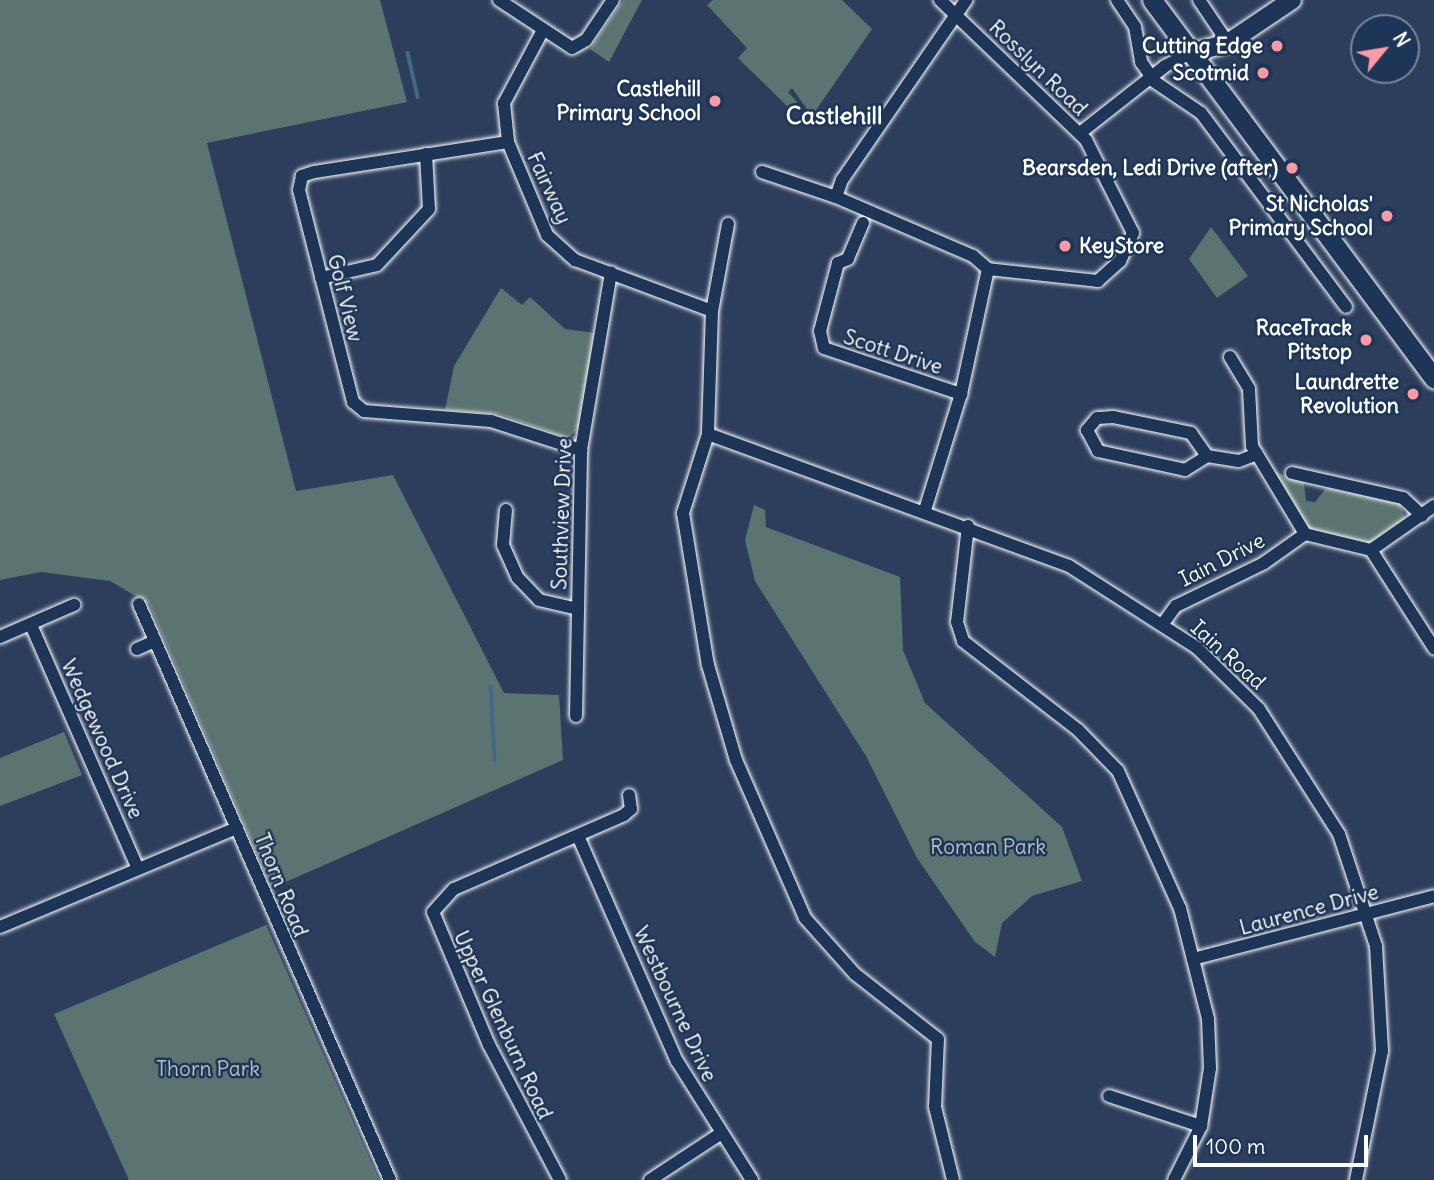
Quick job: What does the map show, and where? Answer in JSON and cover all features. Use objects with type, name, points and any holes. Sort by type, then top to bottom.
[{"type":"main road","points":[[1152,0],[1434,378]]},
{"type":"street","points":[[499,0],[572,48],[586,40],[613,0]]},
{"type":"street","name":"Rosslyn Road","points":[[940,0],[1080,133],[1133,233],[1120,261],[1098,281],[988,269]]},
{"type":"street","points":[[836,197],[842,180],[966,0]]},
{"type":"street","points":[[1117,0],[1135,27],[1141,62],[1152,77],[1201,113],[1346,307]]},
{"type":"street","points":[[1199,0],[1228,43]]},
{"type":"street","points":[[1080,133],[1152,77],[1191,53],[1228,43],[1292,0]]},
{"type":"street","name":"Fairway","points":[[542,30],[508,85],[508,142],[547,235],[575,260],[712,311]]},
{"type":"street","name":"Golf View","points":[[508,142],[302,176],[299,190],[353,402],[364,411],[491,421],[581,450]]},
{"type":"street","points":[[321,278],[377,265],[429,209],[426,154]]},
{"type":"street","points":[[762,172],[836,197],[973,256],[988,269],[961,394],[925,510]]},
{"type":"street","name":"Scott Drive","points":[[863,223],[848,259],[838,263],[820,331],[824,348],[961,394]]},
{"type":"street","points":[[728,224],[712,311],[708,435],[682,513],[708,665],[736,760],[805,918],[855,974],[936,1036],[935,1107],[953,1180]]},
{"type":"street","name":"Southview Drive","points":[[576,716],[581,450],[611,273]]},
{"type":"street","points":[[1230,358],[1249,389],[1259,459],[1304,534],[1371,550],[1434,648]]},
{"type":"street","points":[[1207,456],[1191,433],[1102,416],[1087,430],[1098,451],[1185,470],[1207,456],[1239,461],[1259,459]]},
{"type":"street","name":"Iain Road","points":[[708,435],[925,510],[1069,566],[1162,625],[1219,667],[1280,737],[1339,834],[1369,915],[1381,978],[1382,1051],[1356,1180]]},
{"type":"street","points":[[1292,473],[1403,498],[1422,516]]},
{"type":"street","points":[[1371,550],[1434,506]]},
{"type":"street","points":[[506,510],[503,545],[517,578],[539,600],[578,609]]},
{"type":"street","points":[[968,526],[960,634],[980,658],[1093,743],[1118,771],[1174,891],[1211,1040],[1201,1126],[1174,1180]]},
{"type":"street","name":"Iain Drive","points":[[1162,625],[1176,606],[1265,563],[1304,534]]},
{"type":"street","name":"Thorn Road","points":[[139,604],[390,1180]]},
{"type":"street","points":[[0,638],[74,606]]},
{"type":"street","name":"Wedgewood Drive","points":[[31,625],[138,869]]},
{"type":"street","points":[[137,649],[155,641]]},
{"type":"street","name":"Upper Glenburn Road","points":[[560,1180],[489,1045],[433,912],[454,889],[629,812],[629,795]]},
{"type":"street","points":[[0,927],[237,828]]},
{"type":"street","name":"Westbourne Drive","points":[[578,836],[677,1061],[751,1180]]},
{"type":"street","name":"Laurence Drive","points":[[1193,959],[1434,896]]},
{"type":"street","points":[[1109,1096],[1201,1126]]},
{"type":"street","points":[[650,1180],[720,1134]]},
{"type":"green space","points":[[0,0],[380,0],[407,102],[207,143],[296,491],[393,475],[504,693],[559,695],[563,760],[272,888],[149,604],[110,581],[41,572],[0,580]]},
{"type":"green space","points":[[623,0],[642,0],[609,62],[590,49]]},
{"type":"green space","points":[[713,0],[842,0],[872,29],[812,116],[792,88],[788,92],[797,102],[790,109],[738,58],[747,48],[707,5]]},
{"type":"green space","points":[[1211,227],[1248,276],[1217,298],[1189,259]]},
{"type":"green space","points":[[501,288],[522,305],[530,297],[565,329],[594,333],[580,427],[568,438],[499,414],[445,410],[454,366]]},
{"type":"green space","points":[[1271,470],[1304,483],[1306,501],[1315,502],[1326,488],[1399,503],[1406,520],[1367,545],[1307,531]]},
{"type":"green space","name":"Roman Park","points":[[754,505],[765,510],[766,527],[900,577],[903,650],[925,703],[1062,827],[1082,881],[1032,896],[1002,923],[995,957],[975,942],[917,858],[866,756],[755,581],[745,540]]},
{"type":"green space","points":[[64,732],[82,775],[0,806],[0,758]]},
{"type":"green space","name":"Thorn Park","points":[[266,925],[379,1180],[129,1180],[54,1014]]},
{"type":"waterway","points":[[408,53],[418,97]]},
{"type":"waterway","points":[[491,686],[495,760]]},
{"type":"place","name":"Cutting Edge","points":[[1277,46]]},
{"type":"place","name":"Scotmid","points":[[1263,73]]},
{"type":"place","name":"Castlehill Primary School","points":[[715,101]]},
{"type":"place","name":"Bearsden, Ledi Drive (after)","points":[[1292,168]]},
{"type":"place","name":"St Nicholas' Primary School","points":[[1387,216]]},
{"type":"place","name":"KeyStore","points":[[1065,246]]},
{"type":"place","name":"RaceTrack Pitstop","points":[[1366,340]]},
{"type":"place","name":"Laundrette Revolution","points":[[1413,394]]},
{"type":"district","name":"Castlehill","points":[[834,116]]}]
